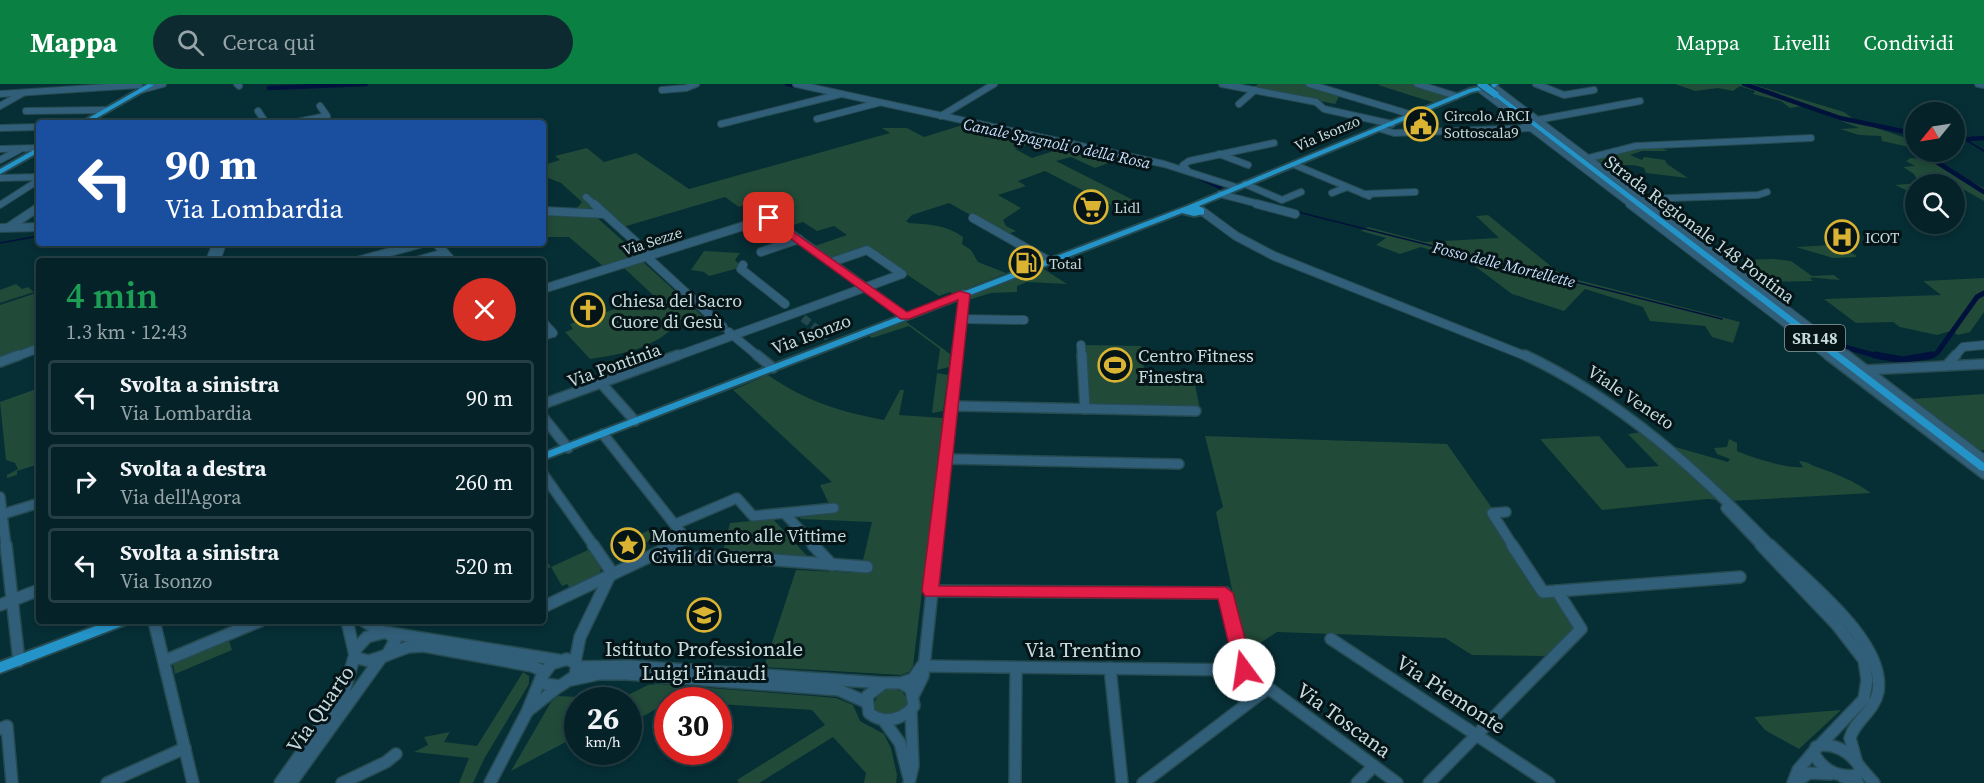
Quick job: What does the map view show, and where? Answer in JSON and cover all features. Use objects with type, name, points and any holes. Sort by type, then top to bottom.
[{"type":"main road","points":[[88,120],[137,86],[152,85]]},
{"type":"main road","name":"Via Isonzo","points":[[546,457],[773,368],[833,341],[964,294],[1160,218],[1193,211],[1209,198],[1295,165],[1456,96],[1484,88]]},
{"type":"main road","name":"Strada Regionale 148 Pontina","points":[[1484,88],[1984,468]]},
{"type":"main road","points":[[1,176],[36,151]]},
{"type":"main road","points":[[0,668],[114,624]]},
{"type":"street","points":[[8,93],[22,84]]},
{"type":"street","points":[[44,91],[53,84]]},
{"type":"street","points":[[0,94],[162,84]]},
{"type":"street","points":[[152,85],[162,84]]},
{"type":"street","points":[[662,90],[686,88],[696,84]]},
{"type":"street","points":[[796,84],[1186,170],[1236,188]]},
{"type":"street","points":[[821,89],[831,84]]},
{"type":"street","points":[[941,116],[994,84]]},
{"type":"street","points":[[1222,84],[1316,102],[1324,109],[1392,124]]},
{"type":"street","points":[[1309,84],[1413,115]]},
{"type":"street","points":[[1324,88],[1333,84]]},
{"type":"street","points":[[1417,84],[1456,96]]},
{"type":"street","points":[[1536,84],[1563,95],[1594,90]]},
{"type":"street","points":[[1978,84],[1984,85]]},
{"type":"street","points":[[117,87],[134,88],[137,86]]},
{"type":"street","points":[[1484,88],[1537,120],[1589,158],[1984,460]]},
{"type":"street","points":[[1484,88],[1984,474]]},
{"type":"street","points":[[1239,104],[1255,90]]},
{"type":"street","points":[[0,106],[25,92]]},
{"type":"street","points":[[721,124],[843,94]]},
{"type":"street","points":[[1537,120],[1640,101]]},
{"type":"street","points":[[817,119],[880,102]]},
{"type":"street","points":[[307,120],[327,116],[320,106]]},
{"type":"street","points":[[26,111],[105,110]]},
{"type":"street","points":[[258,111],[264,120]]},
{"type":"street","points":[[0,128],[36,127]]},
{"type":"street","points":[[1381,129],[1395,133],[1533,128]]},
{"type":"street","points":[[1589,158],[1632,147],[1811,138]]},
{"type":"street","points":[[1186,170],[1183,165],[1187,162],[1274,143]]},
{"type":"street","points":[[0,161],[21,148]]},
{"type":"street","points":[[0,149],[36,149]]},
{"type":"street","points":[[1219,154],[1248,165]]},
{"type":"street","points":[[0,161],[18,162]]},
{"type":"street","points":[[1295,165],[1367,195],[1415,192]]},
{"type":"street","points":[[1,176],[36,178]]},
{"type":"street","points":[[0,205],[36,180]]},
{"type":"street","points":[[1220,183],[1224,192],[1295,214]]},
{"type":"street","points":[[1245,184],[1282,200],[1301,192]]},
{"type":"street","points":[[1332,193],[1347,187]]},
{"type":"street","points":[[1643,200],[1758,195],[1767,192]]},
{"type":"street","points":[[586,197],[730,332],[773,368]]},
{"type":"street","points":[[4,228],[36,209]]},
{"type":"street","points":[[546,210],[604,213]]},
{"type":"street","name":"Viale Veneto","points":[[1193,211],[1285,265],[1490,344],[1548,370],[1602,402],[1659,443],[1824,610],[1848,637],[1864,660],[1867,680],[1863,699],[1798,770],[1794,783]]},
{"type":"street","name":"Viale Veneto","points":[[1193,211],[1287,262],[1487,339],[1549,366],[1606,399],[1659,436],[1703,477],[1834,610],[1872,656],[1876,665],[1878,694],[1871,709],[1852,734],[1851,744],[1858,764]]},
{"type":"street","name":"Via Sezze","points":[[546,289],[769,218],[799,239]]},
{"type":"street","points":[[973,218],[1049,261]]},
{"type":"street","points":[[4,228],[36,227]]},
{"type":"street","points":[[761,252],[799,239],[905,316]]},
{"type":"street","points":[[368,258],[412,246]]},
{"type":"street","points":[[439,246],[449,258]]},
{"type":"street","name":"Via Pontinia","points":[[546,405],[602,385],[730,332],[866,289],[902,274],[867,250],[832,262]]},
{"type":"street","points":[[427,258],[445,253]]},
{"type":"street","points":[[743,265],[741,269],[794,311]]},
{"type":"street","points":[[909,782],[913,766],[914,733],[911,711],[914,694],[923,676],[922,666],[930,591],[947,459],[964,294]]},
{"type":"street","points":[[962,319],[1024,320]]},
{"type":"street","points":[[546,325],[553,333],[546,335]]},
{"type":"street","points":[[1081,345],[1084,409]]},
{"type":"street","points":[[1946,366],[1963,347],[1984,345]]},
{"type":"street","points":[[0,364],[36,351]]},
{"type":"street","points":[[1866,370],[1984,364]]},
{"type":"street","points":[[602,385],[635,422]]},
{"type":"street","points":[[952,406],[1196,411]]},
{"type":"street","points":[[546,421],[568,448]]},
{"type":"street","points":[[603,434],[686,539]]},
{"type":"street","points":[[947,459],[1179,464]]},
{"type":"street","points":[[546,478],[613,574]]},
{"type":"street","points":[[0,497],[19,661]]},
{"type":"street","points":[[676,524],[737,498],[753,516],[834,508]]},
{"type":"street","points":[[1,515],[36,504]]},
{"type":"street","points":[[1506,512],[1492,513],[1543,592],[1740,577]]},
{"type":"street","points":[[785,514],[832,565]]},
{"type":"street","points":[[679,556],[686,539]]},
{"type":"street","points":[[546,606],[686,539]]},
{"type":"street","points":[[648,559],[679,556],[735,557],[867,567]]},
{"type":"street","points":[[527,712],[566,683],[568,662],[605,582],[613,574]]},
{"type":"street","points":[[0,604],[36,591]]},
{"type":"street","points":[[930,591],[1225,593],[1244,670]]},
{"type":"street","points":[[1429,783],[1581,629],[1557,591]]},
{"type":"street","points":[[155,624],[193,783]]},
{"type":"street","points":[[164,661],[253,624]]},
{"type":"street","points":[[348,624],[354,653],[357,658],[367,661],[408,647],[433,647],[532,666],[549,686],[611,673],[839,690],[866,702]]},
{"type":"street","points":[[370,624],[394,635],[396,643],[383,657]]},
{"type":"street","points":[[354,653],[364,639],[386,632],[568,662],[884,683],[901,683],[913,679],[922,666]]},
{"type":"street","name":"Via Piemonte","points":[[1331,639],[1549,783]]},
{"type":"street","name":"Via Quarto","points":[[280,783],[344,693],[354,653]]},
{"type":"street","name":"Via Quarto","points":[[291,783],[383,657]]},
{"type":"street","points":[[490,783],[527,712],[542,675],[568,662]]},
{"type":"street","name":"Via Trentino","points":[[922,666],[1244,670]]},
{"type":"street","points":[[1015,783],[1016,668]]},
{"type":"street","points":[[1110,668],[1122,783]]},
{"type":"street","name":"Via Toscana","points":[[1244,670],[1397,783]]},
{"type":"street","points":[[884,683],[871,690],[866,702],[870,714],[884,721],[896,734],[909,782]]},
{"type":"street","points":[[901,683],[914,694]]},
{"type":"street","points":[[1143,783],[1268,688]]},
{"type":"street","points":[[884,721],[900,719],[911,711]]},
{"type":"street","points":[[0,729],[7,726],[12,783]]},
{"type":"street","points":[[896,734],[914,733]]},
{"type":"street","points":[[1858,783],[1839,776],[1821,765],[1817,748],[1838,747],[1858,764],[1874,783]]},
{"type":"street","points":[[107,783],[184,748]]},
{"type":"street","points":[[342,783],[386,762],[396,754]]},
{"type":"street","points":[[1794,783],[1809,773],[1858,775],[1858,764]]},
{"type":"street","points":[[1357,783],[1374,766]]},
{"type":"green space","points":[[1258,84],[1306,84],[1341,93],[1335,104],[1253,88]]},
{"type":"green space","points":[[1414,84],[1451,96],[1435,103],[1378,85]]},
{"type":"green space","points":[[1675,84],[1752,84],[1844,112],[1856,121],[1905,138],[1905,146],[1882,141],[1881,136],[1859,135],[1840,129],[1859,128],[1803,106],[1790,108],[1781,101],[1753,94],[1755,91],[1740,86],[1733,91],[1718,88],[1695,91]]},
{"type":"green space","points":[[969,123],[1044,139],[1015,149],[1032,158],[1072,145],[1125,157],[1095,168],[1071,157],[1056,161],[1141,204],[1123,211],[1045,171],[1018,181],[1026,186],[998,195],[1021,208],[1003,220],[1006,226],[1016,231],[1006,235],[949,203],[912,215],[906,221],[937,226],[957,233],[963,237],[962,244],[971,250],[978,262],[1006,273],[953,294],[950,292],[939,296],[867,248],[832,259],[815,246],[847,235],[834,226],[817,231],[803,222],[787,227],[767,213],[783,207],[769,197],[739,207],[725,197],[623,227],[600,207],[575,210],[582,202],[561,183],[546,177],[546,164],[560,160],[555,156],[587,148],[604,162],[636,153],[689,189],[890,133],[882,128],[907,128],[924,137]]},
{"type":"green space","points":[[1657,146],[1668,151],[1642,151],[1630,155],[1642,160],[1644,157],[1665,160],[1667,164],[1688,178],[1646,173],[1644,168],[1637,166],[1607,164],[1593,158],[1607,157],[1626,149]]},
{"type":"green space","points":[[1908,162],[1940,162],[1957,174],[1914,174],[1903,167],[1915,166]]},
{"type":"green space","points":[[1965,178],[1984,188],[1984,201],[1965,190]]},
{"type":"green space","points":[[1905,184],[1905,190],[1895,185]]},
{"type":"green space","points":[[546,212],[594,215],[640,256],[604,267],[569,237],[546,237]]},
{"type":"green space","points":[[1488,215],[1563,276],[1740,322],[1733,343],[1712,337],[1705,326],[1650,321],[1643,307],[1585,289],[1564,311],[1512,294],[1472,264],[1421,247],[1400,254],[1376,245],[1386,238],[1361,231],[1368,227],[1425,242],[1499,238],[1476,216]]},
{"type":"green space","points":[[1831,245],[1856,255],[1856,257],[1833,258],[1796,247]]},
{"type":"green space","points":[[704,251],[740,253],[735,260],[740,265],[739,268],[709,276],[704,272],[691,270]]},
{"type":"green space","points":[[1742,260],[1791,261],[1812,276],[1834,275],[1840,280],[1810,278],[1813,281],[1771,282],[1742,263],[1745,263]]},
{"type":"green space","points":[[642,261],[709,322],[680,320],[671,330],[651,343],[627,352],[590,359],[565,332],[573,329],[570,324],[654,296],[623,267]]},
{"type":"green space","points":[[1042,268],[1067,284],[1027,282],[1017,286],[1017,292],[991,293],[968,300],[972,295]]},
{"type":"green space","points":[[1984,278],[1984,312],[1970,332],[1958,335],[1951,331],[1937,335],[1900,327],[1893,322],[1856,323],[1824,299],[1941,295],[1923,281]]},
{"type":"green space","points":[[16,284],[22,289],[28,287],[34,292],[0,303],[0,290]]},
{"type":"green space","points":[[36,293],[36,346],[0,359],[0,305]]},
{"type":"green space","points":[[905,321],[950,354],[949,367],[937,370],[940,349],[909,326],[872,338],[869,336]]},
{"type":"green space","name":"Centro Fitness Finestra","points":[[1085,345],[1141,346],[1146,384],[1195,385],[1200,409],[1089,407]]},
{"type":"green space","points":[[937,373],[948,375],[943,411],[932,413]]},
{"type":"green space","points":[[768,375],[810,399],[884,420],[900,390],[904,390],[899,415],[943,418],[913,666],[909,672],[901,675],[764,667],[796,570],[860,573],[872,522],[800,519],[801,517],[830,514],[830,506],[820,485],[832,482],[733,390]]},
{"type":"green space","points":[[36,389],[36,465],[17,471],[17,475],[7,478],[7,475],[18,469],[15,463],[6,460],[0,402]]},
{"type":"green space","points":[[1984,394],[1984,450],[1975,450],[1911,402],[1912,399]]},
{"type":"green space","points":[[1642,432],[1654,441],[1728,462],[1730,459],[1717,454],[1714,448],[1727,447],[1729,439],[1737,443],[1737,451],[1788,466],[1803,467],[1799,461],[1804,462],[1845,478],[1871,493],[1730,501],[1708,499],[1602,510],[1540,439],[1599,436],[1627,468],[1659,466],[1628,434]]},
{"type":"green space","points":[[1205,436],[1447,444],[1575,626],[1572,633],[1545,656],[1472,655],[1445,638],[1277,632],[1245,653],[1216,512],[1223,507]]},
{"type":"green space","points":[[773,519],[808,557],[723,551],[730,523]]},
{"type":"green space","points":[[654,528],[660,536],[627,551],[621,543]]},
{"type":"green space","points":[[588,550],[601,568],[600,574],[570,588],[567,584],[562,586],[551,567]]},
{"type":"green space","points":[[229,641],[232,650],[175,674],[173,664]]},
{"type":"green space","points":[[523,672],[529,676],[529,684],[484,759],[473,783],[459,783],[469,758],[414,752],[428,745],[424,737],[450,732],[444,742],[477,746]]},
{"type":"green space","points":[[648,685],[696,687],[654,687],[654,710],[642,717],[642,688]]},
{"type":"green space","points":[[891,689],[902,691],[909,703],[908,707],[894,717],[878,713],[873,705],[880,692]]},
{"type":"green space","points":[[732,690],[836,698],[853,705],[860,721],[884,734],[891,748],[897,775],[896,783],[864,783],[866,773],[833,737],[759,783],[739,783],[737,780],[825,725],[812,710],[732,705]]},
{"type":"green space","points":[[558,696],[564,696],[564,743],[511,771],[551,702]]},
{"type":"green space","points":[[1841,710],[1799,749],[1765,730],[1754,717]]},
{"type":"waterway","points":[[269,88],[366,84]]},
{"type":"waterway","name":"Canale Spagnoli o della Rosa","points":[[787,84],[802,87]]},
{"type":"waterway","points":[[1744,84],[1840,118],[1905,132]]},
{"type":"waterway","name":"Fosso delle Mortellette","points":[[1965,139],[1984,138]]},
{"type":"waterway","points":[[1966,140],[1984,151]]},
{"type":"waterway","name":"Fosso delle Mortellette","points":[[1937,162],[1984,192]]},
{"type":"waterway","name":"Canale Spagnoli o della Rosa","points":[[1200,178],[1220,187]]},
{"type":"waterway","name":"Fosso delle Mortellette","points":[[1298,212],[1722,319]]},
{"type":"waterway","points":[[0,243],[36,237]]},
{"type":"waterway","name":"Fosso delle Mortellette","points":[[1929,357],[1937,353],[1977,297],[1984,293]]},
{"type":"waterway","name":"Fosso delle Mortellette","points":[[1841,346],[1881,357]]},
{"type":"waterway","name":"Fosso delle Mortellette","points":[[1875,355],[1903,360],[1932,355]]},
{"type":"tunnel","points":[[803,318],[830,339]]},
{"type":"place","name":"Circolo ARCI Sottoscala9","points":[[1421,124]]},
{"type":"place","name":"Lidl","points":[[1091,207]]},
{"type":"place","name":"ICOT","points":[[1842,237]]},
{"type":"place","name":"Total","points":[[1026,263]]},
{"type":"place","name":"Chiesa del Sacro Cuore di Gesù","points":[[588,310]]},
{"type":"place","name":"Centro Fitness Finestra","points":[[1115,365]]},
{"type":"place","name":"Monumento alle Vittime Civili di Guerra","points":[[628,545]]},
{"type":"place","name":"Istituto Professionale Luigi Einaudi","points":[[704,615]]},
{"type":"route","points":[[769,218],[905,316],[964,294],[947,459],[930,591],[1225,593],[1244,670]]}]
